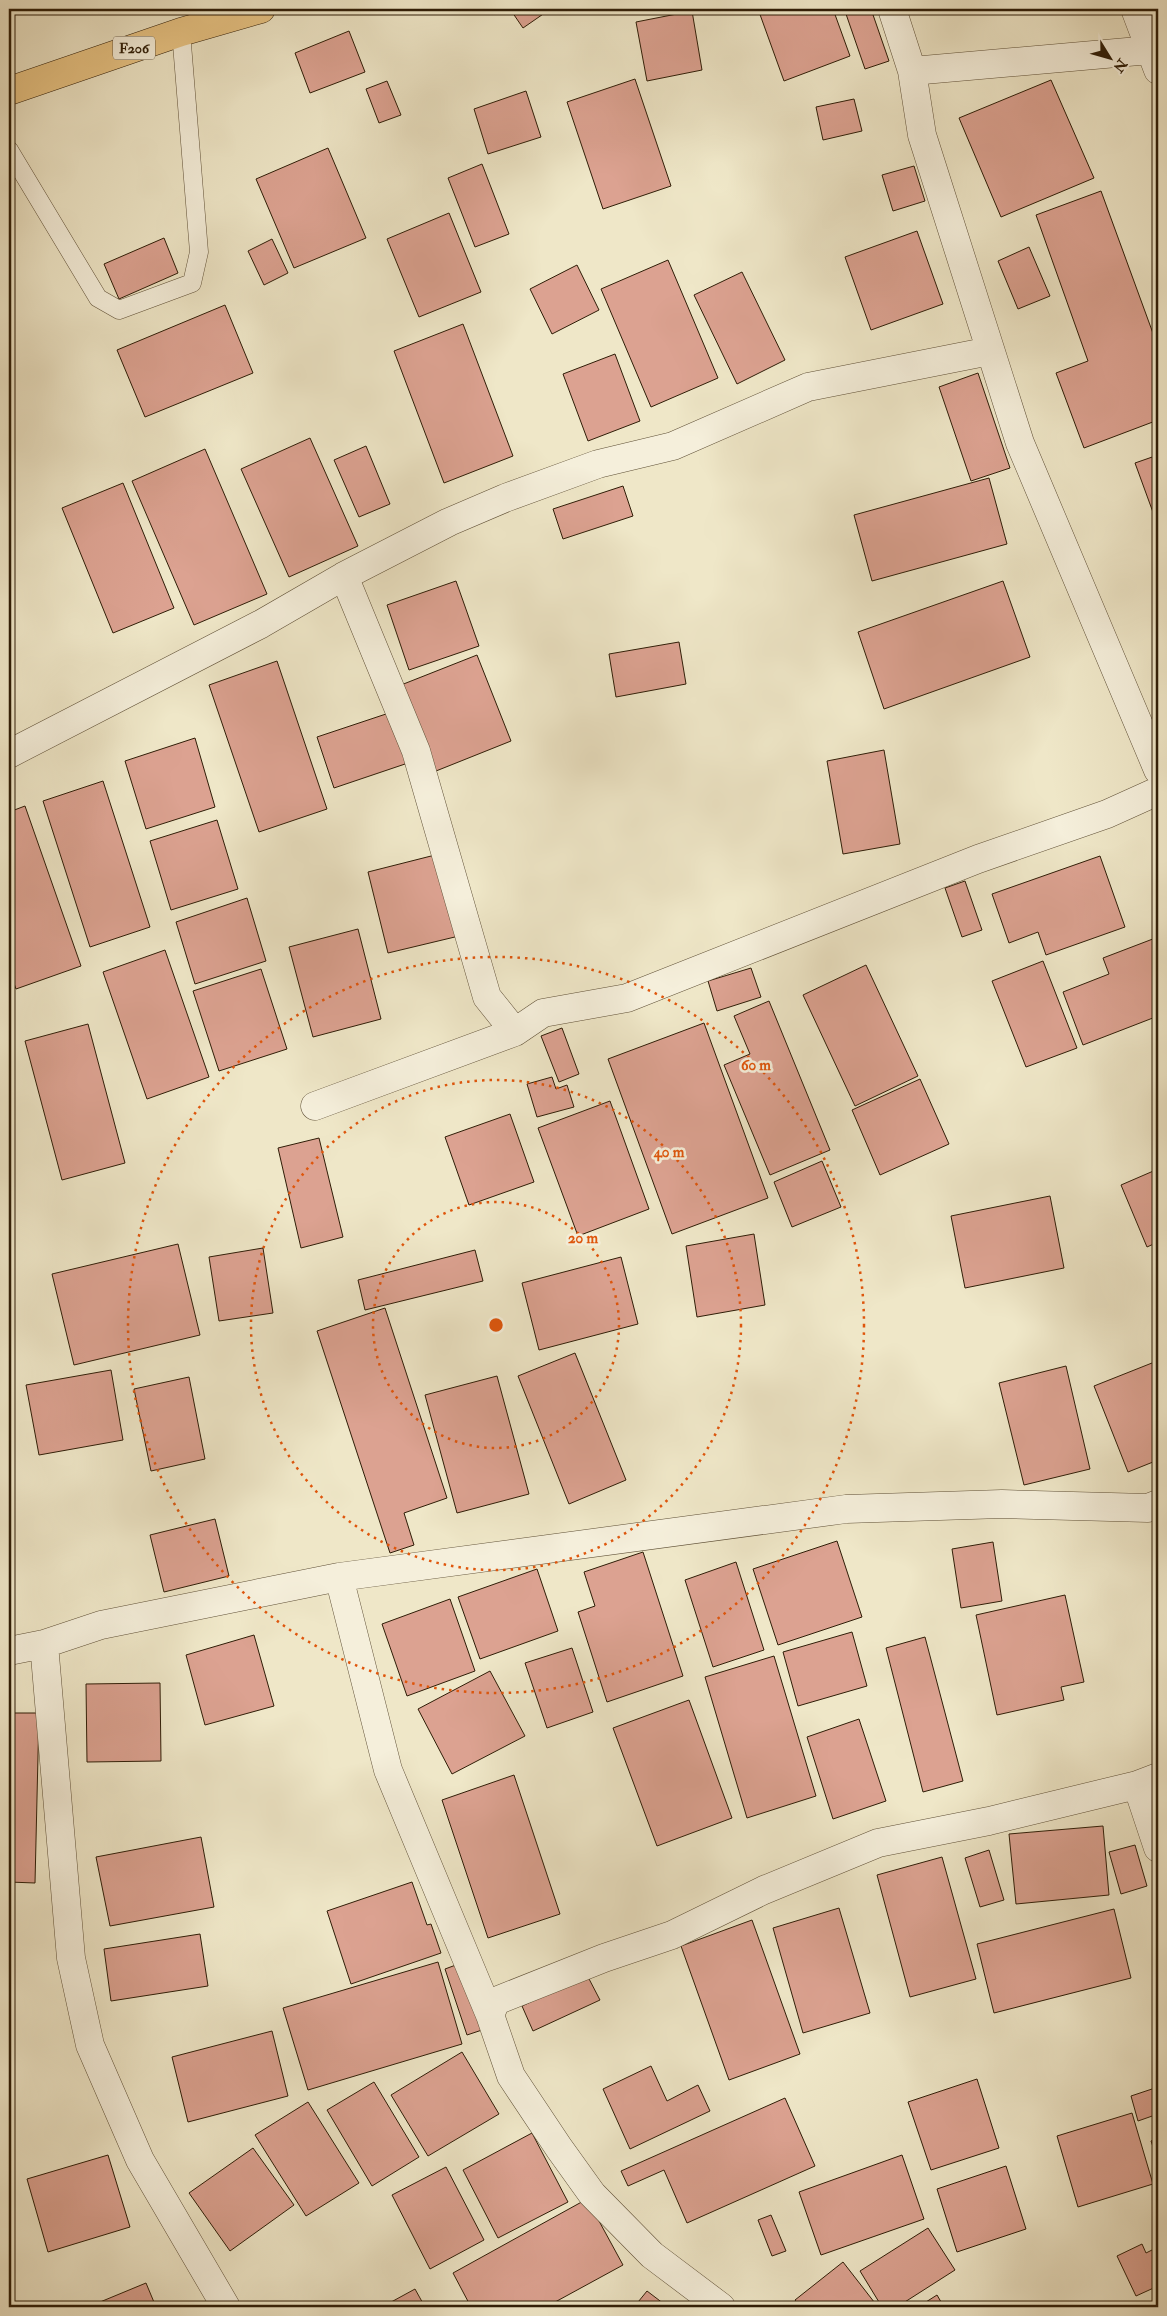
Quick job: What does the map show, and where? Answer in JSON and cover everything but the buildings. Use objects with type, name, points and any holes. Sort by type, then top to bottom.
[{"type":"main road","name":"F206","points":[[9,91],[181,32],[261,9]]},
{"type":"street","points":[[892,9],[912,71],[922,135],[1020,443],[1158,770]]},
{"type":"street","points":[[912,71],[1156,56],[1135,9]]},
{"type":"street","points":[[9,754],[261,624],[344,576],[448,522],[505,498],[598,464],[673,446],[808,387],[990,351]]},
{"type":"street","points":[[344,576],[416,751],[487,997],[515,1032]]},
{"type":"street","points":[[316,1106],[515,1032],[543,1013],[627,998],[978,859],[1108,814],[1158,791]]},
{"type":"street","points":[[9,1651],[44,1644],[101,1625],[339,1577],[846,1509],[1002,1504],[1148,1508],[1158,1504]]},
{"type":"street","points":[[339,1577],[388,1770],[490,2015],[511,2076],[592,2194],[652,2255],[721,2307]]},
{"type":"street","points":[[44,1644],[71,1958],[90,2045],[140,2160],[226,2307]]},
{"type":"street","points":[[490,2015],[496,2001],[604,1958],[672,1935],[764,1890],[878,1843],[989,1821],[1148,1781],[1158,1848]]},
{"type":"lane","points":[[9,150],[98,298],[119,310],[192,283],[199,252],[181,32]]}]
